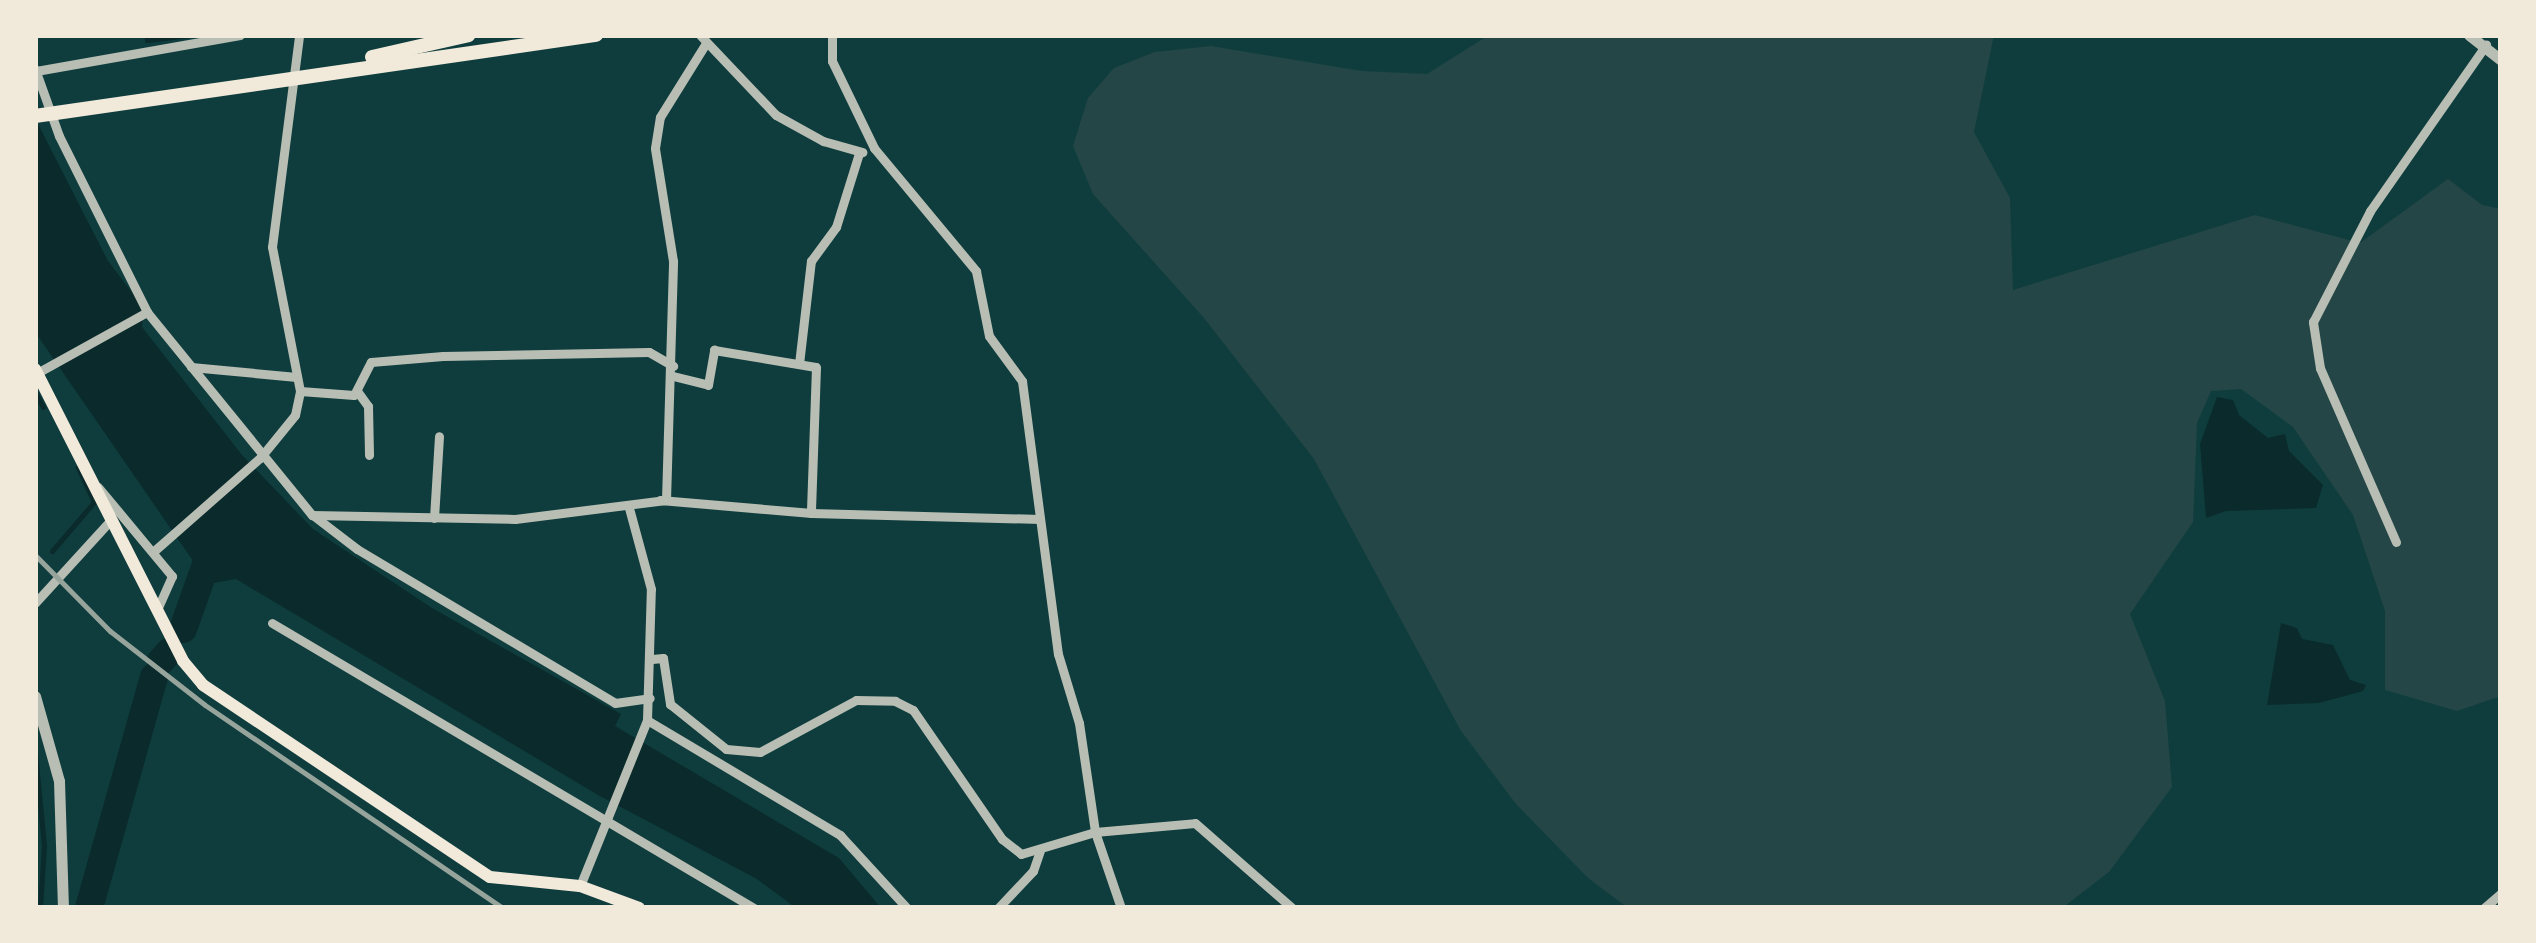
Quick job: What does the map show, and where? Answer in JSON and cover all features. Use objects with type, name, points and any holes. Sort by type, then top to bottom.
[{"type":"main road","points":[[298,73],[469,35]]},
{"type":"main road","points":[[35,116],[298,73],[596,35]]},
{"type":"main road","points":[[38,371],[110,521],[203,685],[490,877],[580,886],[639,908]]},
{"type":"street","points":[[240,35],[35,70],[59,136],[143,314],[191,368],[260,458],[312,515],[357,550],[615,702],[650,698]]},
{"type":"street","points":[[154,551],[260,458],[296,415],[300,392],[272,247],[298,73],[299,35]]},
{"type":"street","points":[[832,35],[832,62],[874,148],[976,271],[989,336],[1022,381],[1058,654],[1079,723],[1095,832],[1122,908]]},
{"type":"street","points":[[2469,35],[2501,60]]},
{"type":"street","points":[[312,515],[515,520],[666,500],[673,371],[672,261],[655,148],[660,117],[703,39],[776,116],[859,153],[874,148]]},
{"type":"street","points":[[2396,542],[2320,368],[2313,322],[2370,211],[2486,45]]},
{"type":"street","points":[[799,364],[811,261],[836,227],[859,153]]},
{"type":"street","points":[[38,371],[143,314]]},
{"type":"street","points":[[357,391],[371,362],[443,356],[649,352],[673,371],[708,385],[714,350],[816,367],[812,513]]},
{"type":"street","points":[[191,368],[297,377]]},
{"type":"street","points":[[300,392],[357,391]]},
{"type":"street","points":[[357,391],[368,406],[369,455]]},
{"type":"street","points":[[434,518],[439,436]]},
{"type":"street","points":[[96,486],[172,576],[158,608]]},
{"type":"street","points":[[657,500],[812,513],[1040,519]]},
{"type":"street","points":[[580,886],[647,720],[650,698],[651,589],[628,508]]},
{"type":"street","points":[[35,604],[110,521]]},
{"type":"street","points":[[272,624],[606,817],[754,908]]},
{"type":"street","points":[[652,660],[663,658],[670,704],[726,749],[760,752],[782,745],[856,700],[874,696],[904,706],[1002,839],[1021,854],[1095,832],[1196,823],[1292,908]]},
{"type":"street","points":[[35,696],[60,782],[63,908]]},
{"type":"street","points":[[647,720],[840,836],[906,908]]},
{"type":"street","points":[[998,908],[1033,870],[1040,851]]},
{"type":"street","points":[[2484,908],[2501,892]]},
{"type":"shaded area","points":[[1489,35],[1994,35],[1974,132],[2010,198],[2013,290],[2255,215],[2360,243],[2448,179],[2482,205],[2501,209],[2501,696],[2457,711],[2385,690],[2385,611],[2353,515],[2293,427],[2241,389],[2211,391],[2197,423],[2193,522],[2130,614],[2165,701],[2172,787],[2109,872],[2062,908],[1628,908],[1588,878],[1516,804],[1461,731],[1314,459],[1204,318],[1093,194],[1073,146],[1088,98],[1114,68],[1155,52],[1211,46],[1361,71],[1427,74]]},
{"type":"shaded area","points":[[35,118],[108,261],[144,308],[142,327],[242,455],[313,529],[432,608],[621,714],[615,726],[839,858],[881,908],[796,908],[757,879],[598,795],[236,579],[214,583],[200,571],[35,332]]},
{"type":"shaded area","points":[[2217,397],[2233,400],[2239,415],[2268,438],[2285,434],[2289,451],[2323,485],[2316,508],[2226,511],[2206,518],[2200,444]]},
{"type":"shaded area","points":[[2281,623],[2297,628],[2302,639],[2333,645],[2350,680],[2366,685],[2363,691],[2319,703],[2267,705]]},
{"type":"waterway","points":[[146,35],[147,40],[190,35]]},
{"type":"waterway","points":[[35,392],[43,407]]},
{"type":"waterway","points":[[52,551],[94,502],[78,467]]},
{"type":"waterway","points":[[183,629],[215,539]]},
{"type":"waterway","points":[[161,661],[169,652]]},
{"type":"waterway","points":[[89,908],[154,677]]},
{"type":"waterway","points":[[35,752],[44,846],[40,908]]},
{"type":"railway","points":[[35,555],[110,631],[205,705],[503,908]]}]
